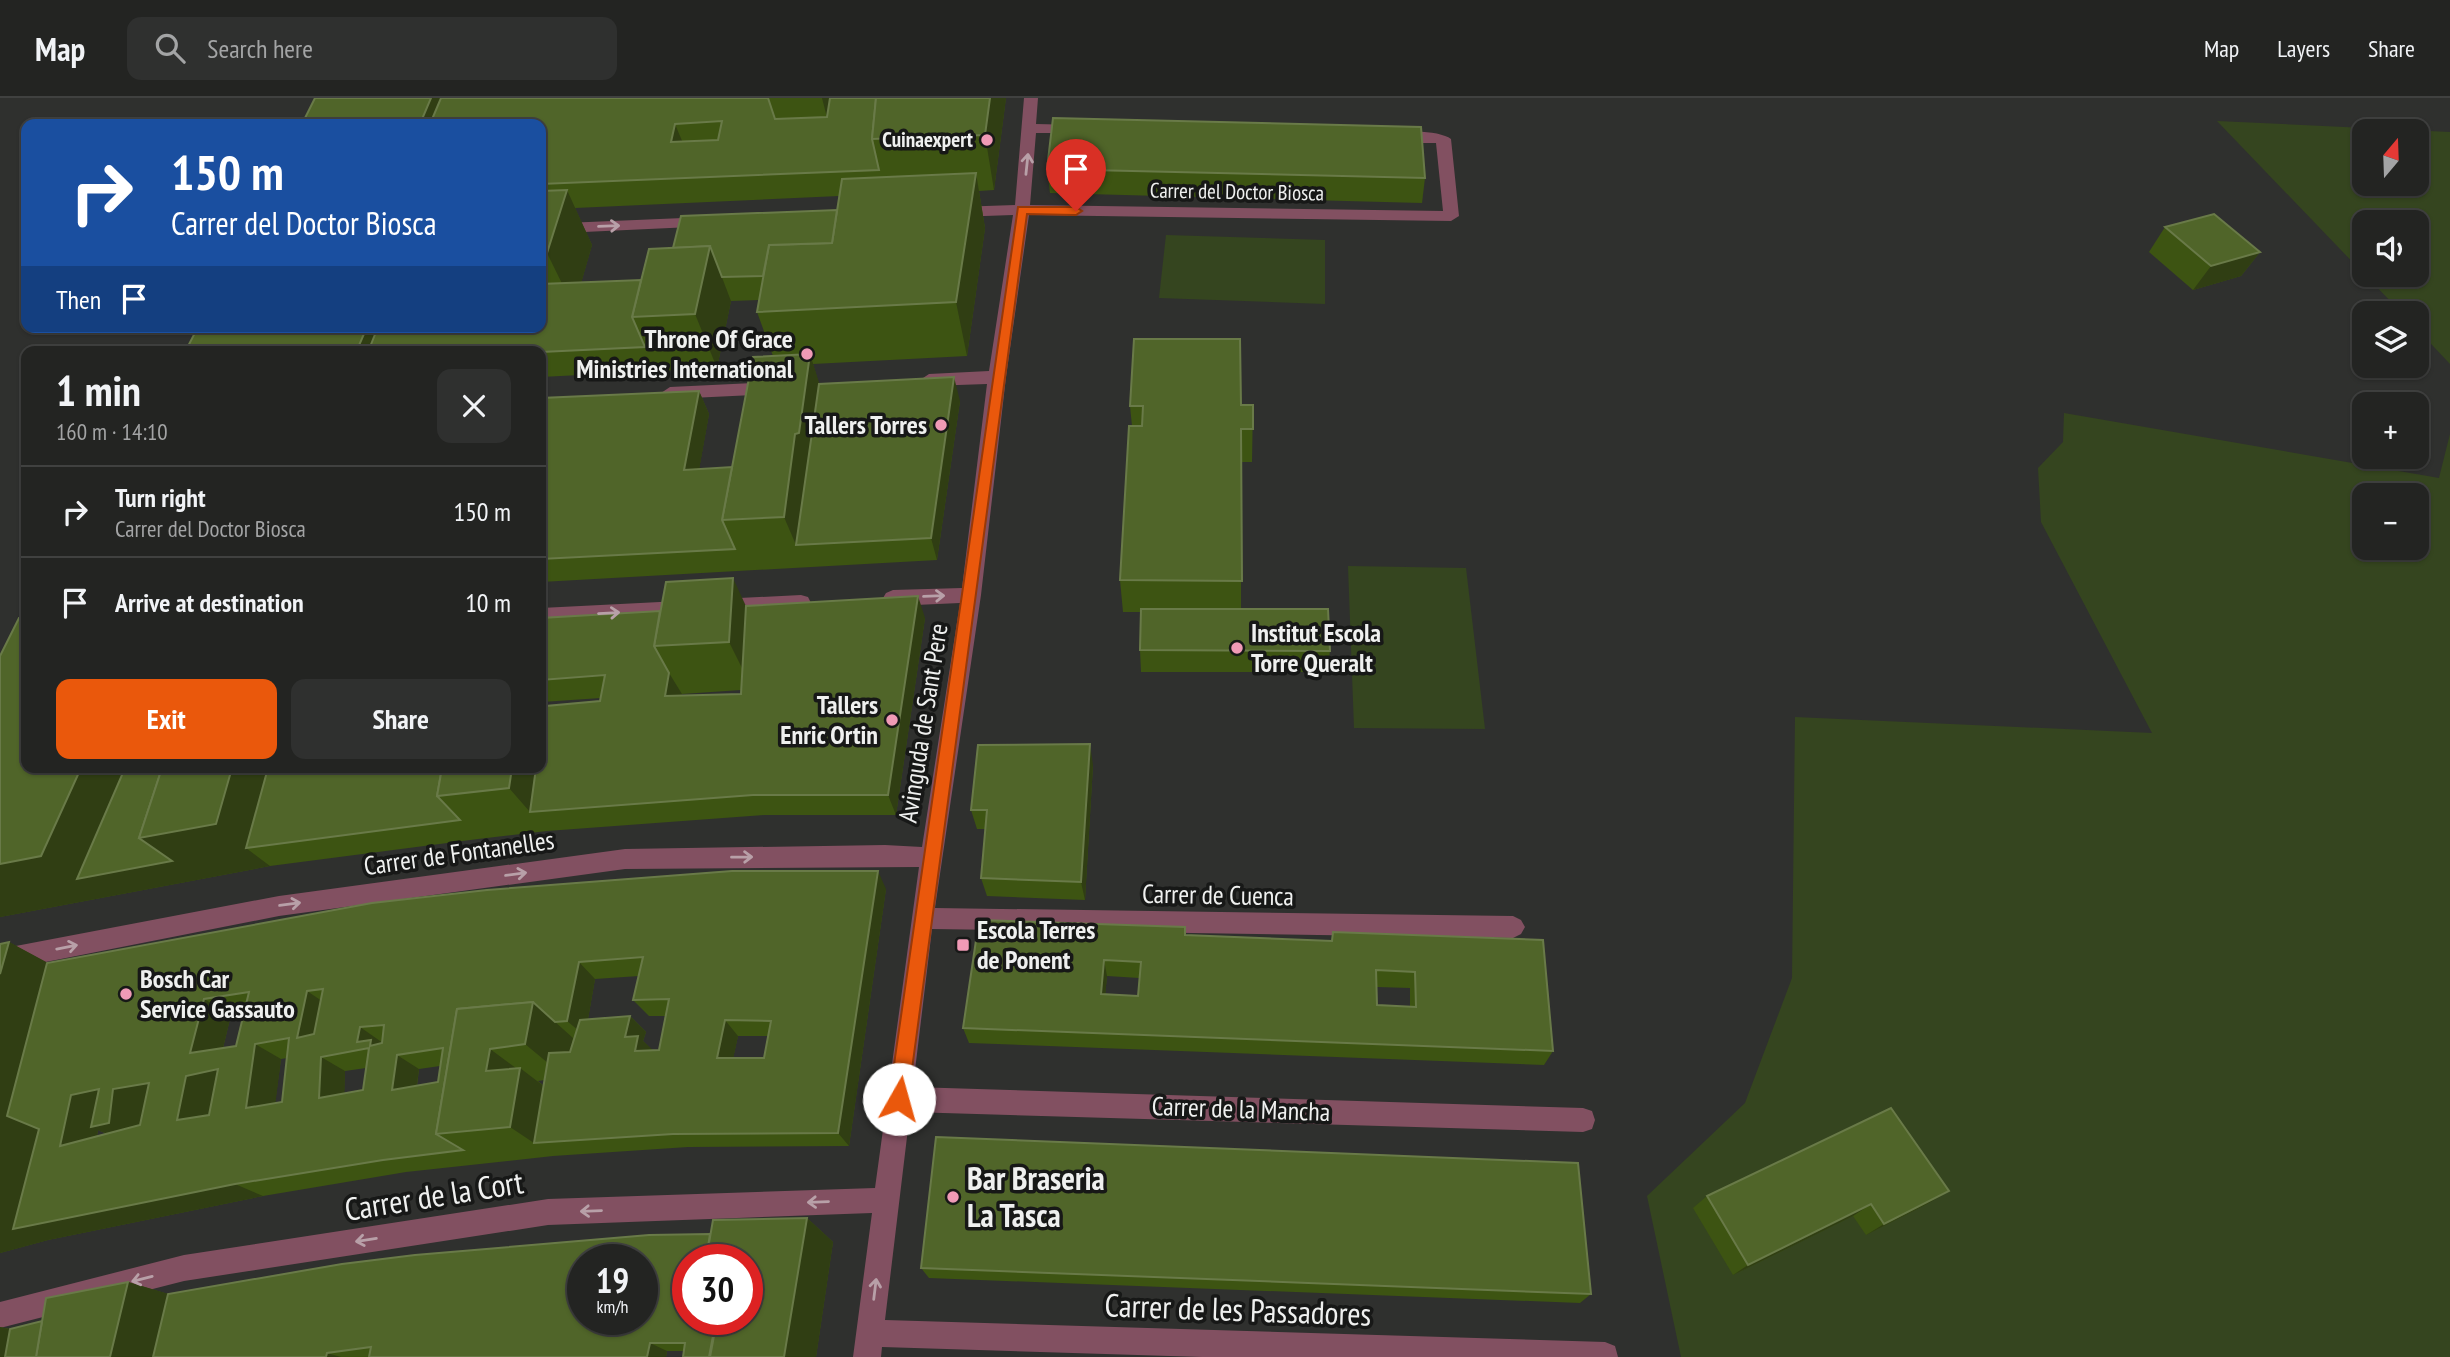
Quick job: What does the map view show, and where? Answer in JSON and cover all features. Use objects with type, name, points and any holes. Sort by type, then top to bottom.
[{"type":"street","name":"Avinguda de Sant Pere","points":[[868,1345],[922,918],[971,595],[997,377],[1022,210],[1031,128],[1031,98]]},
{"type":"street","points":[[1031,128],[1100,130]]},
{"type":"street","name":"Carrer del Doctor Biosca","points":[[939,213],[1022,210],[1451,216],[1443,139],[1375,137]]},
{"type":"street","points":[[546,229],[719,222]]},
{"type":"street","points":[[914,381],[997,377]]},
{"type":"street","points":[[651,394],[789,387]]},
{"type":"street","points":[[880,599],[971,595]]},
{"type":"street","points":[[546,616],[825,601]]},
{"type":"street","name":"Carrer de Fontanelles","points":[[0,960],[278,906],[625,859],[885,855],[931,858]]},
{"type":"street","name":"Carrer de Cuenca","points":[[922,918],[1513,927]]},
{"type":"street","name":"Carrer de la Mancha","points":[[899,1099],[1583,1120]]},
{"type":"street","name":"Carrer de la Cort","points":[[0,1315],[184,1268],[548,1212],[887,1200]]},
{"type":"street","name":"Carrer de les Passadores","points":[[868,1345],[1605,1356]]},
{"type":"green space","points":[[2217,121],[2352,127],[2352,196],[2429,196],[2429,131],[2450,132],[2450,364],[2429,342],[2429,301],[2390,301],[2377,287],[2429,287],[2429,210],[2352,210],[2352,262]]},
{"type":"green space","points":[[1166,235],[1325,240],[1325,304],[1159,298]]},
{"type":"green space","points":[[2064,413],[2352,463],[2352,469],[2387,469],[2439,478],[2450,434],[2450,1357],[1681,1357],[1647,1196],[1745,1103],[1792,978],[1795,717],[2152,733],[2041,522],[2038,468],[2063,442]]},
{"type":"green space","points":[[1348,566],[1466,568],[1485,729],[1354,728]]},
{"type":"building","points":[[315,98],[431,98],[422,119],[304,119]]},
{"type":"building","points":[[441,98],[768,98],[775,119],[827,117],[830,98],[876,98],[872,139],[879,170],[546,184],[546,119],[432,119]],"holes":[[[722,121],[718,140],[671,142],[675,124]]]},
{"type":"building","points":[[876,98],[990,98],[985,135],[872,139]]},
{"type":"building","points":[[1053,118],[1421,127],[1425,178],[1047,169]]},
{"type":"building","points":[[976,173],[956,302],[757,312],[769,245],[832,243],[842,179]]},
{"type":"building","points":[[567,190],[547,253],[546,253],[546,191]]},
{"type":"building","points":[[837,210],[832,243],[769,245],[763,276],[722,277],[710,246],[673,248],[681,216]]},
{"type":"building","points":[[2214,214],[2260,252],[2211,266],[2165,227]]},
{"type":"building","points":[[710,246],[695,314],[632,317],[649,249]]},
{"type":"building","points":[[641,280],[632,317],[645,347],[546,352],[546,346],[370,346],[376,333],[546,333],[546,284]]},
{"type":"building","points":[[195,333],[364,333],[359,346],[188,346]]},
{"type":"building","points":[[1134,339],[1240,339],[1241,405],[1253,405],[1253,429],[1241,429],[1242,581],[1120,580],[1129,426],[1142,426],[1143,406],[1130,406]]},
{"type":"building","points":[[810,354],[799,433],[795,434],[784,517],[722,520],[753,357]]},
{"type":"building","points":[[954,377],[931,538],[796,545],[819,384]]},
{"type":"building","points":[[699,391],[684,470],[732,467],[722,520],[735,549],[546,559],[546,398]]},
{"type":"building","points":[[733,578],[729,642],[654,646],[666,582]]},
{"type":"building","points":[[918,596],[888,795],[753,795],[530,812],[535,773],[546,773],[546,706],[600,701],[605,675],[546,680],[546,618],[660,611],[654,646],[669,673],[665,696],[741,694],[746,606]]},
{"type":"building","points":[[1141,609],[1328,609],[1330,651],[1140,650]]},
{"type":"building","points":[[21,618],[21,773],[79,773],[41,856],[0,864],[0,656]]},
{"type":"building","points":[[1090,744],[1081,882],[981,878],[987,810],[971,810],[978,745]]},
{"type":"building","points":[[123,773],[160,773],[139,838],[172,861],[77,879]]},
{"type":"building","points":[[160,773],[231,773],[216,824],[139,838]]},
{"type":"building","points":[[267,773],[441,773],[437,796],[460,820],[246,848]]},
{"type":"building","points":[[441,773],[511,773],[509,788],[437,796]]},
{"type":"building","points":[[732,871],[878,871],[838,1133],[673,1134],[534,1143],[549,1053],[570,1052],[580,1020],[630,1016],[625,1037],[638,1036],[635,1051],[659,1050],[669,999],[633,1000],[643,957],[579,962],[567,1021],[555,1022],[533,1002],[457,1009],[436,1134],[463,1150],[235,1184],[13,1229],[39,1129],[7,1116],[47,963],[372,903],[487,890]],"holes":[[[323,989],[314,1034],[297,1038],[307,991]],[[249,992],[236,1046],[190,1053],[204,999]],[[725,1020],[771,1021],[764,1058],[717,1058]],[[384,1025],[382,1043],[370,1046],[371,1040],[357,1042],[360,1027]],[[289,1038],[282,1102],[246,1108],[255,1044]],[[369,1048],[363,1090],[319,1098],[321,1057]],[[443,1048],[438,1082],[392,1090],[397,1055]],[[218,1069],[209,1115],[177,1120],[186,1076]],[[149,1083],[140,1125],[60,1146],[71,1095],[99,1089],[91,1127],[109,1123],[113,1089]]]},
{"type":"building","points":[[979,920],[1185,927],[1185,935],[1332,941],[1333,932],[1543,940],[1553,1051],[963,1028]],"holes":[[[1104,960],[1141,962],[1138,996],[1101,994]],[[1376,970],[1415,972],[1416,1007],[1377,1005]]]},
{"type":"building","points":[[9,942],[0,974],[0,944]]},
{"type":"building","points":[[533,1002],[525,1044],[490,1049],[486,1071],[520,1068],[510,1127],[436,1134],[457,1009]]},
{"type":"building","points":[[1891,1108],[1949,1191],[1884,1224],[1871,1204],[1748,1265],[1707,1196]]},
{"type":"building","points":[[936,1137],[1578,1163],[1591,1294],[921,1268]]},
{"type":"building","points":[[807,1218],[784,1357],[710,1357],[714,1335],[763,1335],[763,1244],[709,1244],[713,1220]]},
{"type":"building","points":[[710,1234],[708,1244],[672,1244],[672,1335],[713,1335],[709,1357],[683,1357],[685,1343],[650,1343],[647,1357],[369,1357],[371,1347],[327,1353],[326,1357],[153,1357],[168,1294],[342,1264],[649,1235]]},
{"type":"building","points":[[128,1282],[110,1357],[36,1357],[46,1298]]},
{"type":"building","points":[[42,1321],[36,1357],[5,1357],[10,1329]]},
{"type":"place","name":"Cuinaexpert","points":[[987,140]]},
{"type":"place","name":"Throne Of Grace Ministries International","points":[[807,354]]},
{"type":"place","name":"Tallers Torres","points":[[941,425]]},
{"type":"place","name":"Institut Escola Torre Queralt","points":[[1237,648]]},
{"type":"place","name":"Tallers Enric Ortin","points":[[892,720]]},
{"type":"place","name":"Escola Terres de Ponent","points":[[963,945]]},
{"type":"place","name":"Bosch Car Service Gassauto","points":[[126,994]]},
{"type":"place","name":"Bar Braseria La Tasca","points":[[953,1197]]},
{"type":"route","points":[[899,1099],[922,918],[971,595],[997,377],[1022,210],[1076,211]]}]
